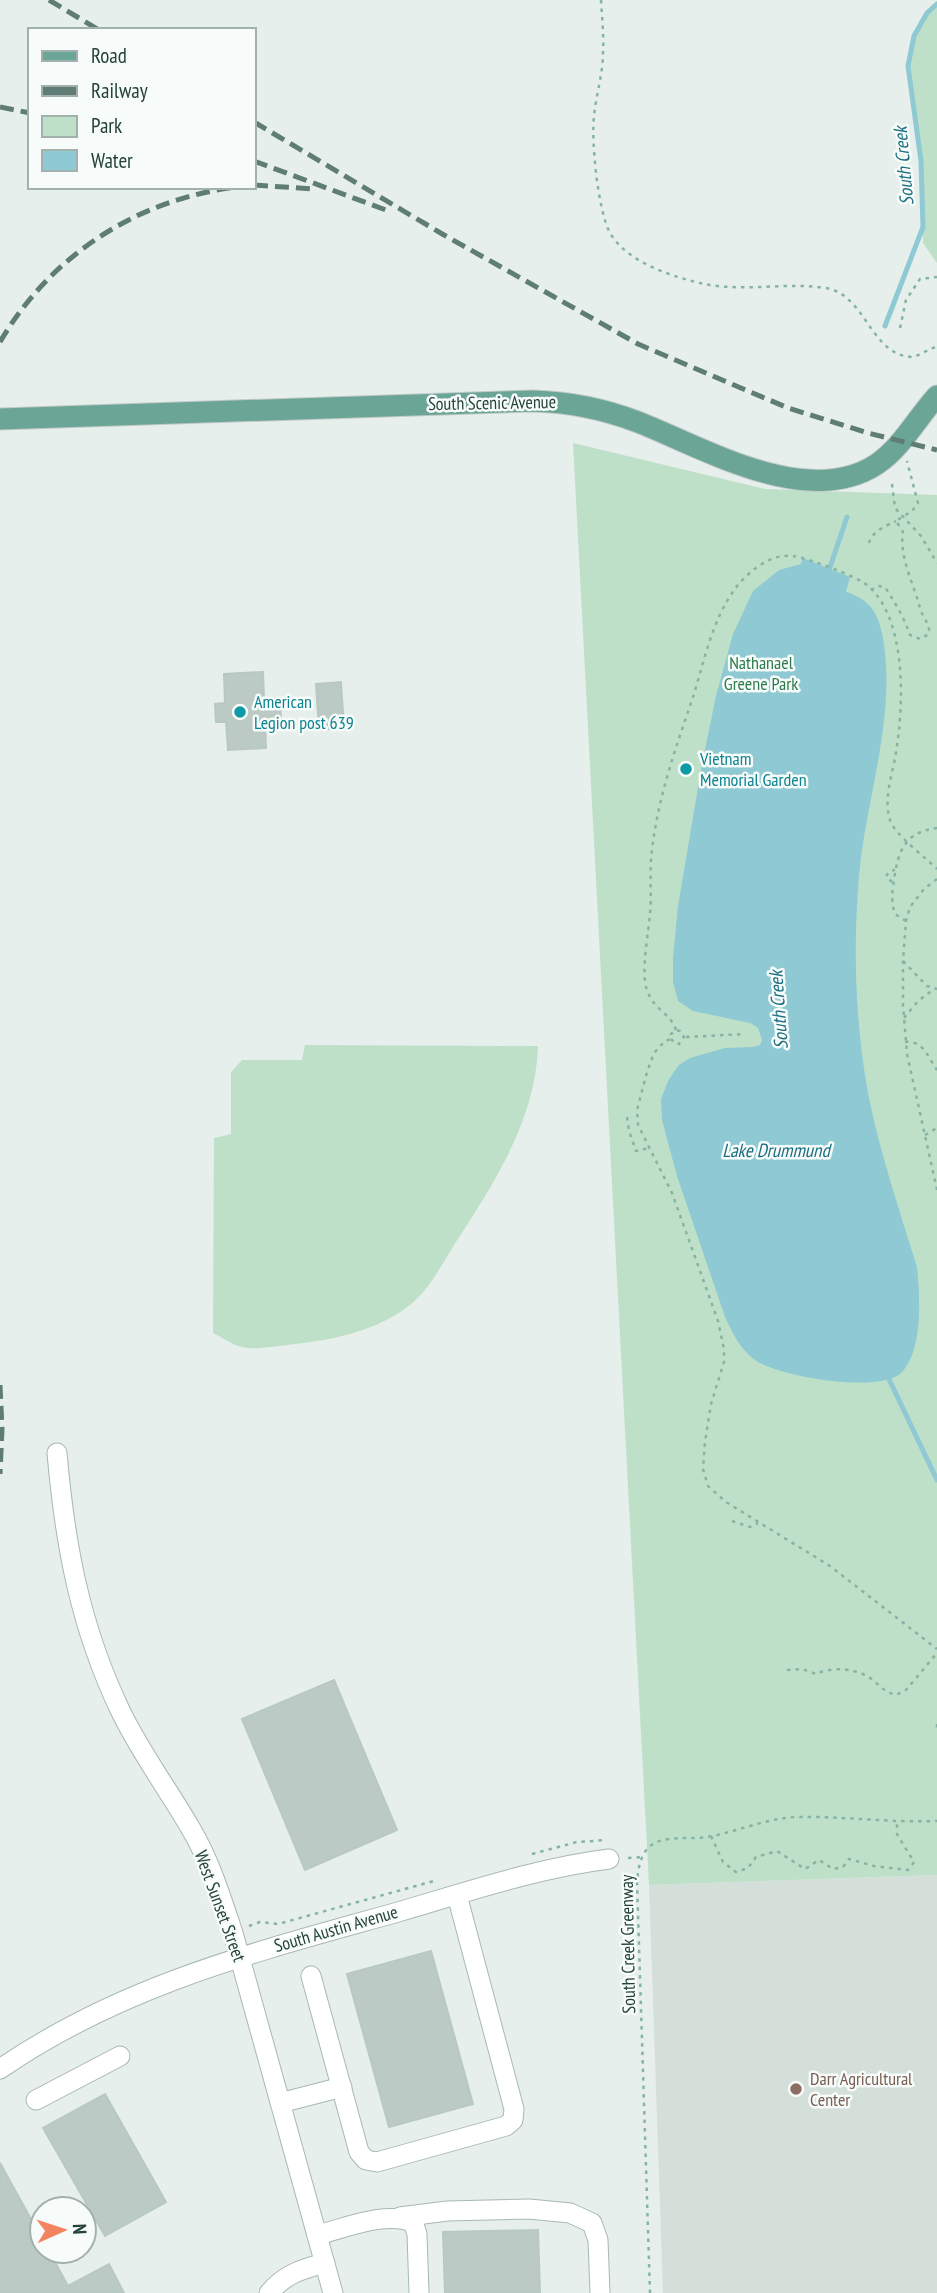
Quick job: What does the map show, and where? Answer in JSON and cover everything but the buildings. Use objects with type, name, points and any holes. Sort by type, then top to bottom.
[{"type":"main road","name":"South Scenic Avenue","points":[[0,419],[519,401],[564,402],[636,422],[715,455],[777,476],[824,480],[858,474],[877,464],[902,441],[937,396]]},
{"type":"street","name":"West Sunset Street","points":[[57,1453],[71,1566],[89,1635],[121,1712],[192,1830],[207,1861],[239,1957],[333,2293]]},
{"type":"street","name":"South Austin Avenue","points":[[0,2069],[68,2027],[125,1998],[239,1957],[548,1870],[609,1860]]},
{"type":"street","points":[[311,1976],[359,2152],[366,2160],[377,2162],[506,2126],[513,2120],[514,2109],[457,1895]]},
{"type":"street","points":[[37,2100],[120,2056]]},
{"type":"street","points":[[280,2103],[342,2087]]},
{"type":"street","points":[[317,2235],[377,2220],[447,2211],[529,2209],[570,2213],[592,2223],[598,2240],[600,2293]]},
{"type":"street","points":[[400,2217],[412,2222],[417,2234],[419,2293]]},
{"type":"street","points":[[269,2293],[278,2282],[294,2272],[325,2263]]},
{"type":"path","points":[[601,0],[603,55],[593,118],[596,163],[602,210],[610,233],[628,254],[675,276],[706,285],[802,285],[829,289],[842,295],[858,309],[875,335],[891,350],[914,357],[937,346]]},
{"type":"path","points":[[900,328],[906,300],[920,279],[937,277]]},
{"type":"path","points":[[869,543],[882,528],[912,511],[918,503],[907,460]]},
{"type":"path","points":[[892,484],[895,508],[921,536],[937,563]]},
{"type":"path","points":[[871,590],[878,586],[885,587],[894,606],[903,615],[910,635],[920,639],[929,634],[929,625],[920,610],[919,599],[909,575],[901,541],[903,532],[896,521]]},
{"type":"path","points":[[684,1037],[654,1005],[645,983],[652,851],[662,792],[711,634],[723,608],[744,579],[769,560],[790,556],[803,558],[866,584],[887,616],[896,643],[901,712],[890,786],[889,816],[895,830],[937,869]]},
{"type":"path","points":[[906,921],[893,911],[895,870],[900,852],[921,832],[937,828]]},
{"type":"path","points":[[894,883],[886,876],[895,870]]},
{"type":"path","points":[[937,879],[916,897],[906,921],[903,961],[905,1042],[937,1191]]},
{"type":"path","points":[[903,961],[920,980],[936,989],[918,1001],[904,1018]]},
{"type":"path","points":[[671,1039],[671,1034],[676,1030]]},
{"type":"path","points":[[684,1037],[745,1034]]},
{"type":"path","points":[[671,1039],[680,1044],[684,1037]]},
{"type":"path","points":[[671,1039],[654,1052],[637,1110],[638,1125],[672,1194],[718,1321],[724,1349],[724,1363],[711,1404],[704,1478],[715,1494],[830,1566],[937,1651],[906,1690],[896,1695],[885,1693],[866,1676],[839,1669],[816,1674],[802,1669],[787,1670]]},
{"type":"path","points":[[905,1042],[912,1041],[921,1045],[937,1070]]},
{"type":"path","points":[[627,1117],[636,1151],[649,1148]]},
{"type":"path","points":[[925,1135],[937,1128]]},
{"type":"path","points":[[732,1521],[750,1527],[758,1522]]},
{"type":"path","points":[[937,1724],[937,1732]]},
{"type":"path","name":"South Creek Greenway","points":[[650,2293],[636,1882],[639,1866],[650,1846],[673,1839],[711,1836],[796,1817],[937,1821]]},
{"type":"path","points":[[711,1836],[723,1862],[736,1872],[748,1868],[756,1857],[776,1851],[805,1869],[819,1860],[833,1869],[843,1867],[849,1859],[874,1866],[908,1870],[915,1862],[897,1835],[897,1821]]},
{"type":"shaded area","name":"Darr Agricultural Center","points":[[937,1875],[937,2293],[663,2293],[649,1885]]},
{"type":"green space","points":[[937,4],[937,263],[923,243],[921,161],[908,66],[914,36],[927,13]]},
{"type":"green space","name":"Nathanael Greene Park","points":[[573,443],[765,489],[937,495],[937,1875],[649,1885]]},
{"type":"green space","points":[[305,1045],[538,1046],[530,1100],[510,1151],[483,1199],[421,1295],[392,1317],[361,1331],[312,1342],[260,1348],[242,1347],[213,1333],[214,1138],[231,1134],[231,1072],[242,1060],[302,1060]]},
{"type":"water","name":"Lake Drummund","points":[[803,558],[850,577],[846,592],[866,602],[877,618],[886,663],[884,724],[859,876],[856,984],[868,1093],[884,1159],[917,1267],[919,1321],[914,1349],[903,1371],[892,1378],[875,1382],[831,1381],[785,1372],[755,1360],[741,1346],[725,1317],[677,1176],[662,1120],[661,1099],[669,1079],[679,1065],[690,1058],[725,1048],[760,1045],[762,1040],[758,1028],[750,1023],[693,1011],[678,1001],[673,982],[673,958],[678,906],[702,764],[716,696],[733,634],[753,591],[779,570],[801,564]]},
{"type":"waterway","name":"South Creek","points":[[885,326],[923,227],[921,161],[908,66],[914,36],[927,13],[937,4]]},
{"type":"waterway","name":"South Creek","points":[[828,573],[847,517]]},
{"type":"waterway","name":"South Creek","points":[[887,1375],[937,1480]]},
{"type":"railway","points":[[49,0],[96,28]]},
{"type":"railway","points":[[0,107],[28,113]]},
{"type":"railway","points":[[256,123],[444,235],[638,344],[788,408],[868,433],[937,450]]},
{"type":"railway","points":[[256,162],[386,210]]},
{"type":"railway","points":[[256,185],[314,189]]},
{"type":"railway","points":[[0,342],[20,311],[44,283],[71,258],[100,237],[165,204],[226,189]]},
{"type":"railway","points":[[0,1385],[0,1474]]},
{"type":"place","name":"American Legion post 639","points":[[240,712]]},
{"type":"place","name":"Vietnam Memorial Garden","points":[[686,769]]},
{"type":"place","name":"Darr Agricultural Center","points":[[796,2089]]}]
